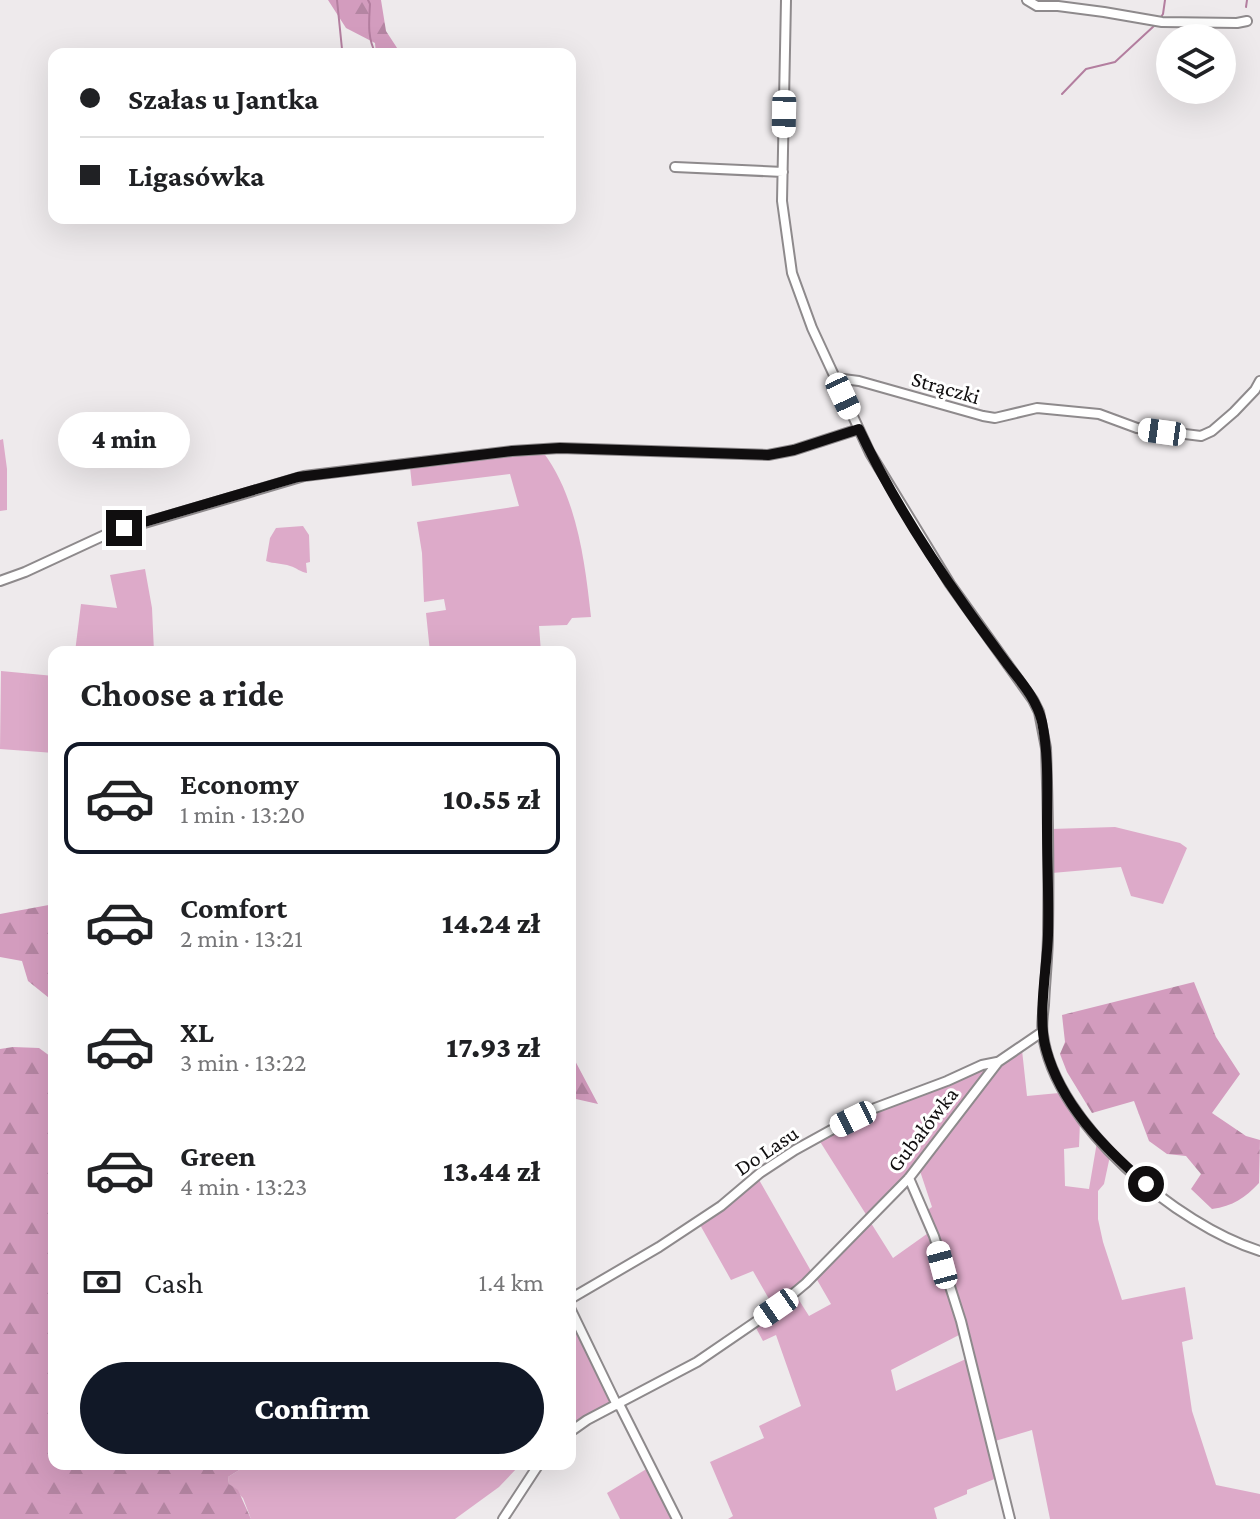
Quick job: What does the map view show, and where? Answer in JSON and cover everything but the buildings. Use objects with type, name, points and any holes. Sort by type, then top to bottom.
[{"type":"street","points":[[786,0],[783,212],[792,273],[812,328],[870,453],[950,584],[1027,690],[1039,712],[1046,748],[1047,798],[1048,933],[1042,1032],[1051,1066],[1066,1096],[1129,1170],[1202,1226],[1260,1251]]},
{"type":"street","points":[[1027,0],[1037,6],[1058,6],[1162,22],[1247,21]]},
{"type":"street","points":[[675,167],[783,172]]},
{"type":"street","name":"Strączki","points":[[835,378],[859,381],[995,418],[1037,408],[1099,414],[1137,428],[1201,436],[1212,431],[1234,412],[1260,381]]},
{"type":"street","points":[[0,581],[107,534],[298,477],[560,448],[768,455],[859,429]]},
{"type":"street","name":"Gubałówka","points":[[576,1428],[697,1362],[776,1308],[806,1283],[909,1178],[998,1062],[1042,1032]]},
{"type":"street","name":"Do Lasu","points":[[576,1295],[721,1206],[760,1173],[795,1150],[875,1108],[982,1065],[998,1062]]},
{"type":"street","points":[[909,1178],[934,1236],[961,1321],[1010,1519]]},
{"type":"street","points":[[576,1320],[677,1519]]},
{"type":"street","points":[[503,1519],[535,1470]]},
{"type":"shaded area","points":[[3,439],[7,510],[0,511],[0,440]]},
{"type":"shaded area","points":[[543,452],[555,470],[578,531],[591,617],[572,618],[567,625],[539,626],[541,646],[429,646],[426,613],[446,610],[444,599],[424,602],[417,522],[519,506],[510,474],[412,486],[410,467]]},
{"type":"shaded area","points":[[303,526],[309,535],[310,562],[306,563],[307,573],[266,561],[270,538],[276,528]]},
{"type":"shaded area","points":[[145,569],[152,608],[154,646],[76,646],[81,604],[117,608],[110,575]]},
{"type":"shaded area","points":[[1,671],[48,675],[48,753],[0,749]]},
{"type":"shaded area","points":[[1115,827],[1180,843],[1187,848],[1163,904],[1131,896],[1121,867],[1052,873],[1051,829]]},
{"type":"shaded area","points":[[1022,1050],[1027,1096],[1059,1093],[1080,1122],[1079,1147],[1064,1149],[1065,1186],[1089,1189],[1097,1142],[1110,1156],[1104,1184],[1098,1191],[1098,1219],[1122,1300],[1185,1287],[1193,1339],[1182,1342],[1192,1411],[1216,1485],[1260,1494],[1260,1519],[1050,1519],[1032,1430],[995,1441],[926,1211],[932,1207],[920,1171],[979,1090]]},
{"type":"shaded area","points":[[987,1067],[907,1173],[867,1216],[819,1140],[855,1120]]},
{"type":"shaded area","points":[[758,1178],[811,1271],[773,1306],[753,1271],[731,1280],[699,1223]]},
{"type":"shaded area","points":[[871,1223],[893,1258],[931,1231],[961,1334],[891,1370],[896,1391],[968,1358],[997,1478],[934,1508],[937,1519],[728,1519],[733,1516],[710,1462],[764,1438],[759,1426],[801,1406],[776,1335],[763,1341],[756,1328],[797,1297],[809,1316],[831,1304],[816,1278]]},
{"type":"shaded area","points":[[576,1309],[619,1399],[576,1424]]},
{"type":"shaded area","points":[[648,1468],[674,1519],[620,1519],[607,1493]]},
{"type":"shaded area","points":[[239,1470],[515,1470],[499,1487],[455,1519],[251,1519],[243,1498],[229,1484],[228,1477]]},
{"type":"green space","points":[[328,0],[381,0],[386,31],[397,48],[375,48],[375,43],[346,28]]},
{"type":"green space","points":[[48,905],[48,997],[28,981],[22,961],[0,957],[0,914]]},
{"type":"green space","points":[[1194,982],[1216,1037],[1240,1074],[1212,1113],[1246,1136],[1260,1140],[1259,1183],[1238,1200],[1212,1209],[1191,1189],[1201,1174],[1186,1156],[1167,1154],[1149,1141],[1134,1101],[1092,1113],[1067,1072],[1060,1054],[1065,1042],[1062,1015]]},
{"type":"green space","points":[[39,1048],[48,1055],[48,1470],[239,1470],[228,1477],[229,1484],[238,1490],[251,1519],[0,1519],[0,1049]]},
{"type":"green space","points":[[576,1063],[598,1104],[576,1099]]},
{"type":"waterway","points":[[337,0],[342,48]]},
{"type":"waterway","points":[[368,0],[373,48]]},
{"type":"waterway","points":[[1159,20],[1165,0]]},
{"type":"waterway","points":[[1246,7],[1247,0]]},
{"type":"waterway","points":[[1062,94],[1086,69],[1115,62],[1155,25]]},
{"type":"route","points":[[124,528],[304,476],[560,448],[768,455],[859,429],[898,501],[950,584],[1027,690],[1039,712],[1046,748],[1047,783],[1048,933],[1042,1032],[1046,1050],[1051,1066],[1074,1108],[1102,1142],[1146,1184]]}]
